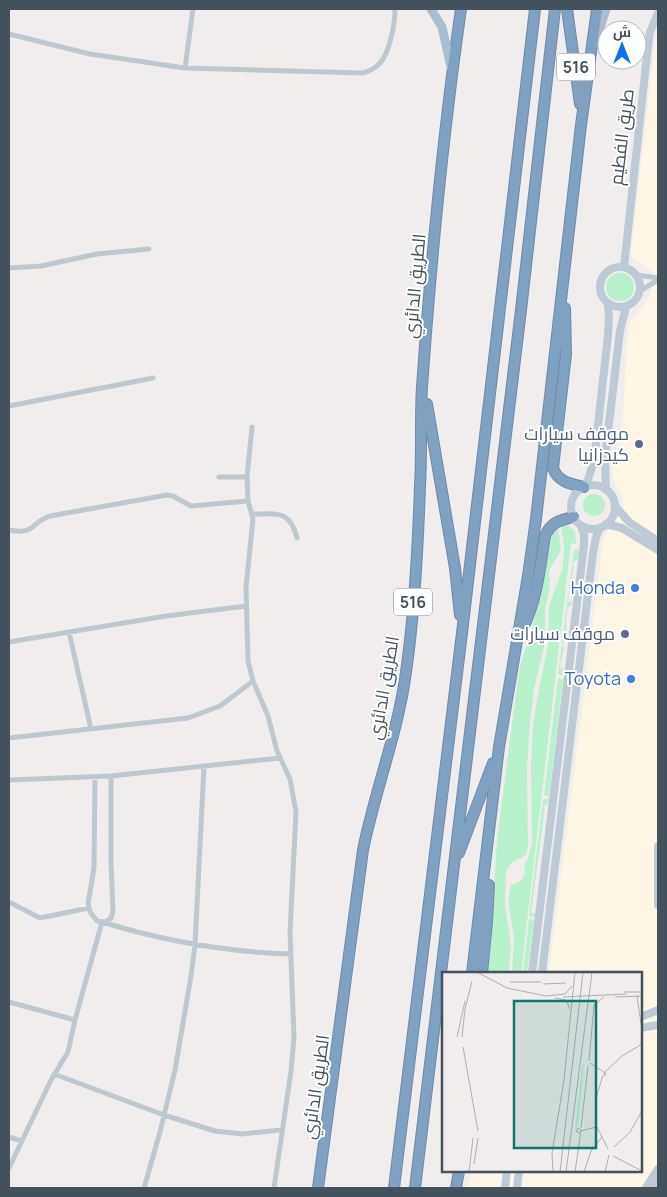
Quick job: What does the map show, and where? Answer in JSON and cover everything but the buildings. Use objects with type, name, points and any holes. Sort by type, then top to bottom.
[{"type":"highway","name":"الطريق الدائري","points":[[318,1188],[363,850],[395,731],[406,672],[417,551],[422,389],[433,253],[452,70],[461,9]]},
{"type":"highway","name":"516","points":[[394,1188],[462,633],[535,9]]},
{"type":"highway","name":"516","points":[[415,1188],[542,130],[554,9]]},
{"type":"highway","name":"516","points":[[567,9],[577,73],[582,125]]},
{"type":"highway","name":"516","points":[[472,972],[499,747],[536,519],[597,9]]},
{"type":"highway","points":[[563,289],[567,341],[553,468],[562,480],[585,486]]},
{"type":"highway","name":"516","points":[[422,389],[427,404],[455,568],[462,633]]},
{"type":"highway","points":[[517,640],[532,608],[545,536],[557,521],[573,517]]},
{"type":"highway","name":"516","points":[[454,865],[499,747]]},
{"type":"highway","points":[[482,972],[489,886],[484,870]]},
{"type":"highway","points":[[456,1185],[458,1172]]},
{"type":"highway","points":[[456,1185],[463,1172]]},
{"type":"main road","points":[[431,9],[442,27],[452,70]]},
{"type":"main road","points":[[591,53],[606,9]]},
{"type":"street","points":[[185,68],[193,9]]},
{"type":"street","points":[[9,34],[90,54],[185,68],[363,73],[372,70],[386,54],[395,9]]},
{"type":"street","name":"طريق الفطيم","points":[[624,267],[648,46],[650,32],[658,13]]},
{"type":"street","points":[[9,268],[41,266],[97,254],[149,249]]},
{"type":"street","points":[[616,267],[624,267],[637,275],[658,279],[640,291],[635,301],[626,307],[616,307],[608,304],[602,298],[600,283],[603,276],[609,270],[616,267]]},
{"type":"street","points":[[637,275],[640,291]]},
{"type":"street","points":[[532,972],[584,546],[584,535],[581,526],[573,517],[571,511],[572,500],[574,494],[585,486],[592,467],[596,447],[608,335],[608,304]]},
{"type":"street","points":[[606,490],[605,457],[620,331],[626,307]]},
{"type":"street","points":[[9,406],[153,378]]},
{"type":"street","points":[[252,427],[247,477],[248,501],[253,514],[247,570],[248,661],[253,681],[266,708],[274,742],[290,779],[296,812],[290,954],[294,1038],[274,1188]]},
{"type":"street","points":[[220,477],[247,477]]},
{"type":"street","points":[[585,486],[600,486],[606,490],[612,497],[615,506],[629,522],[658,541]]},
{"type":"street","points":[[9,530],[24,532],[31,530],[42,520],[50,516],[167,495],[173,496],[191,506],[248,501]]},
{"type":"street","points":[[542,972],[594,547],[603,526],[613,516],[615,506]]},
{"type":"street","points":[[253,514],[285,516],[293,524],[297,538]]},
{"type":"street","points":[[581,526],[594,529],[603,526],[622,528],[658,550]]},
{"type":"street","points":[[9,642],[166,616],[246,606]]},
{"type":"street","points":[[69,632],[92,729]]},
{"type":"street","points":[[9,738],[179,720],[198,716],[226,703],[253,681]]},
{"type":"street","points":[[9,780],[111,776],[280,758]]},
{"type":"street","points":[[144,1188],[164,1115],[181,1039],[195,945],[204,766]]},
{"type":"street","points":[[102,922],[108,920],[113,912],[111,776]]},
{"type":"street","points":[[95,777],[93,817],[94,861],[88,900],[89,908],[95,918],[102,922],[148,936],[195,945],[290,954]]},
{"type":"street","points":[[658,846],[658,905]]},
{"type":"street","points":[[9,902],[40,918],[89,908]]},
{"type":"street","points":[[9,1168],[54,1074],[68,1052],[74,1020],[102,922]]},
{"type":"street","points":[[9,1002],[74,1020]]},
{"type":"street","points":[[642,1017],[658,1010]]},
{"type":"street","points":[[642,1028],[658,1024]]},
{"type":"street","points":[[54,1074],[164,1115],[224,1133],[242,1134],[281,1130]]},
{"type":"street","points":[[9,1137],[22,1142]]},
{"type":"street","points":[[646,1188],[658,1169]]},
{"type":"street","points":[[505,1188],[507,1172]]},
{"type":"street","points":[[517,1188],[519,1172]]},
{"type":"street","points":[[655,1188],[658,1183]]},
{"type":"shaded area","points":[[658,31],[658,1188],[467,1188],[472,1172],[642,1172],[642,972],[549,972],[603,541],[604,536],[624,509],[623,497],[614,481],[612,469],[623,419],[628,328],[631,320],[644,307],[651,293],[653,272],[632,257],[631,251],[655,43]]},
{"type":"green space","points":[[620,273],[630,277],[634,287],[630,297],[620,301],[610,297],[606,287],[610,277]]},
{"type":"green space","points":[[594,494],[602,497],[605,505],[602,513],[594,516],[586,513],[583,505],[586,497]]},
{"type":"green space","points":[[567,525],[575,531],[576,544],[571,543],[521,972],[512,972],[514,937],[508,901],[511,885],[523,878],[524,864],[528,858],[532,843],[531,765],[533,725],[548,644],[549,606],[563,567],[564,544],[561,526]]},
{"type":"green space","points":[[558,528],[561,550],[549,571],[550,588],[545,610],[545,642],[534,690],[530,724],[527,767],[528,847],[525,856],[511,863],[506,872],[505,904],[511,947],[509,971],[487,972],[497,840],[519,671],[542,592],[552,535]]},
{"type":"green space","points":[[579,547],[578,559],[573,563],[574,568],[568,597],[569,602],[572,601],[572,604],[567,609],[565,639],[562,646],[564,648],[560,669],[564,669],[563,675],[559,675],[558,673],[574,550],[578,550]]},
{"type":"green space","points":[[558,678],[563,680],[549,796],[544,795]]},
{"type":"green space","points":[[543,799],[548,799],[548,803],[543,807],[545,810],[543,813],[531,913],[535,913],[534,917],[529,916]]},
{"type":"green space","points":[[529,919],[534,920],[527,972],[523,972]]},
{"type":"place","name":"موقف سيارات كيدزانيا","points":[[639,444]]},
{"type":"place","name":"Honda","points":[[635,588]]},
{"type":"place","name":"موقف سيارات","points":[[625,634]]},
{"type":"place","name":"Toyota","points":[[631,679]]}]
